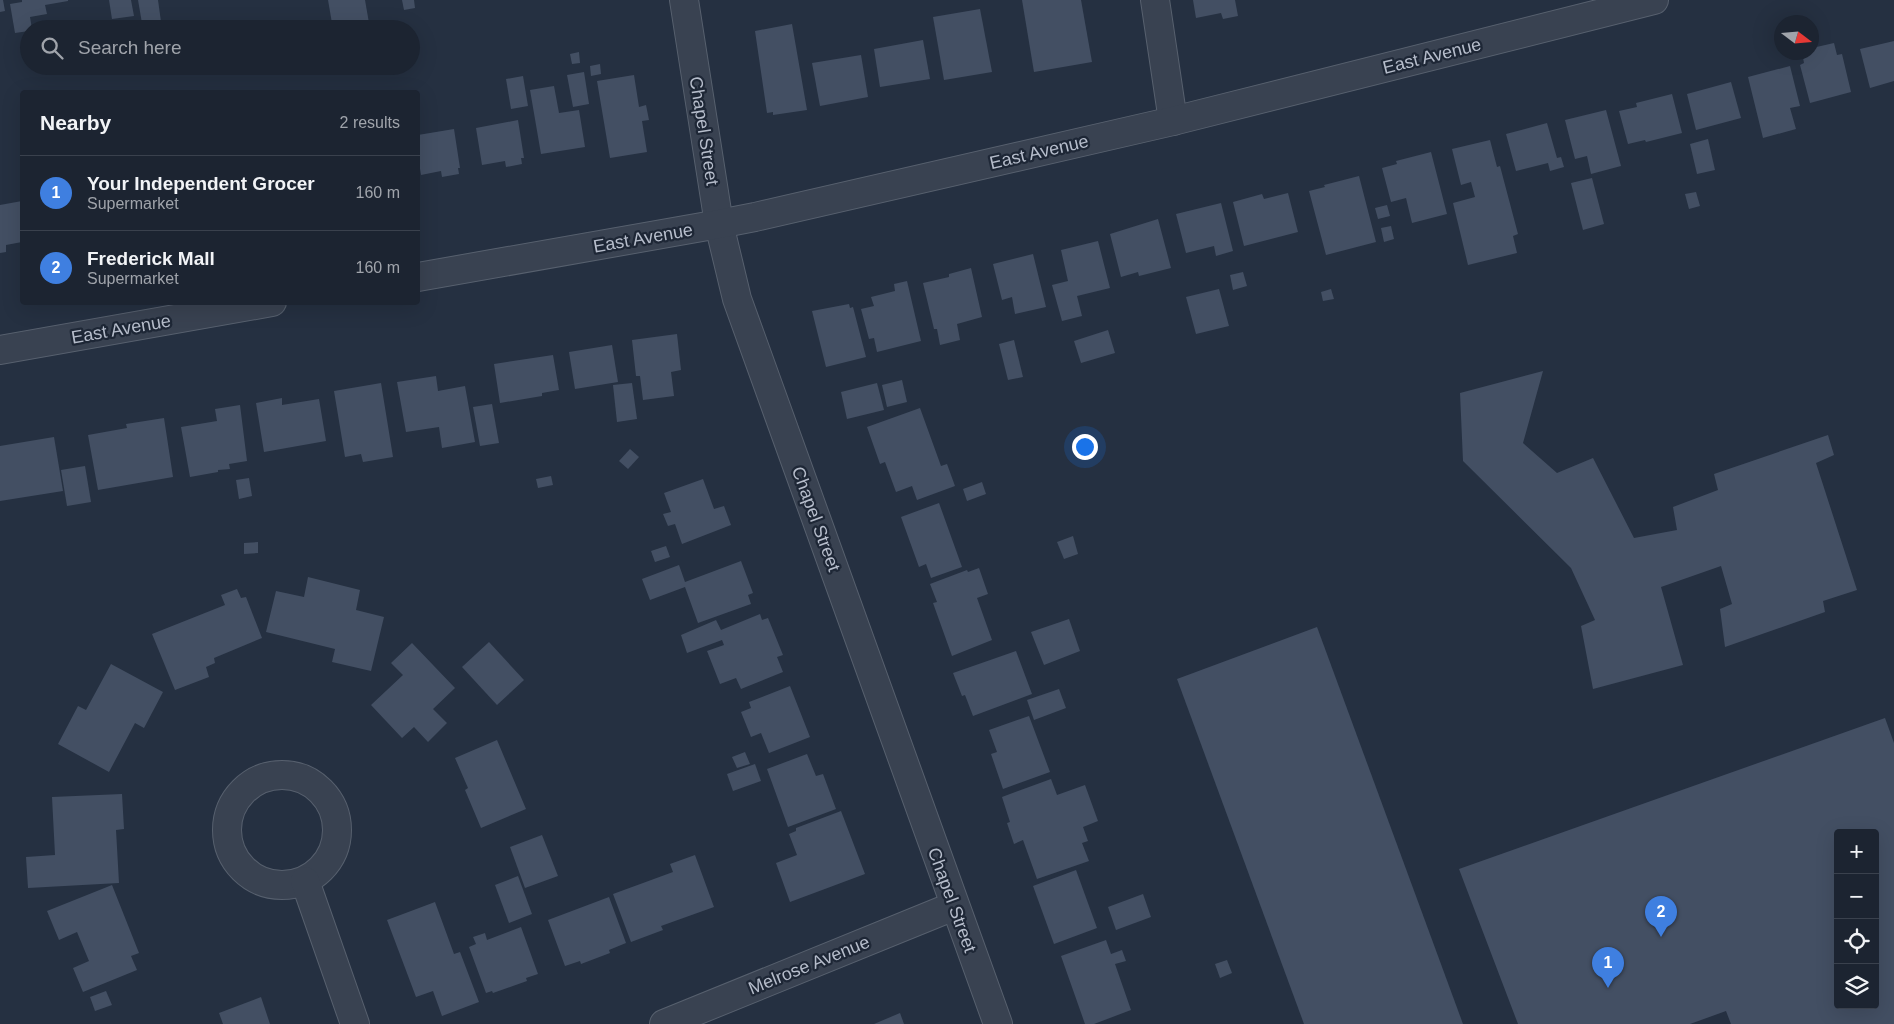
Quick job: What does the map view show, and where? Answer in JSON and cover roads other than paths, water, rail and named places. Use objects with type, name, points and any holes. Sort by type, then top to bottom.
[{"type":"street","name":"Chapel Street","points":[[684,0],[719,224],[737,299],[998,1024]]},
{"type":"street","points":[[1155,0],[1173,122]]},
{"type":"street","name":"East Avenue","points":[[420,277],[719,224],[1173,122],[1654,0]]},
{"type":"street","name":"East Avenue","points":[[0,350],[255,305]]},
{"type":"street","points":[[282,774],[302,778],[316,785],[329,799],[338,821],[335,848],[324,867],[305,881],[278,886],[253,878],[235,860],[227,833],[228,818],[236,800],[251,784],[269,776],[282,774]]},
{"type":"street","points":[[305,881],[355,1024]]},
{"type":"street","name":"Melrose Avenue","points":[[664,1024],[954,906]]},
{"type":"place","name":"Frederick Mall","points":[[1661,937]]},
{"type":"place","name":"Your Independent Grocer","points":[[1608,988]]}]
